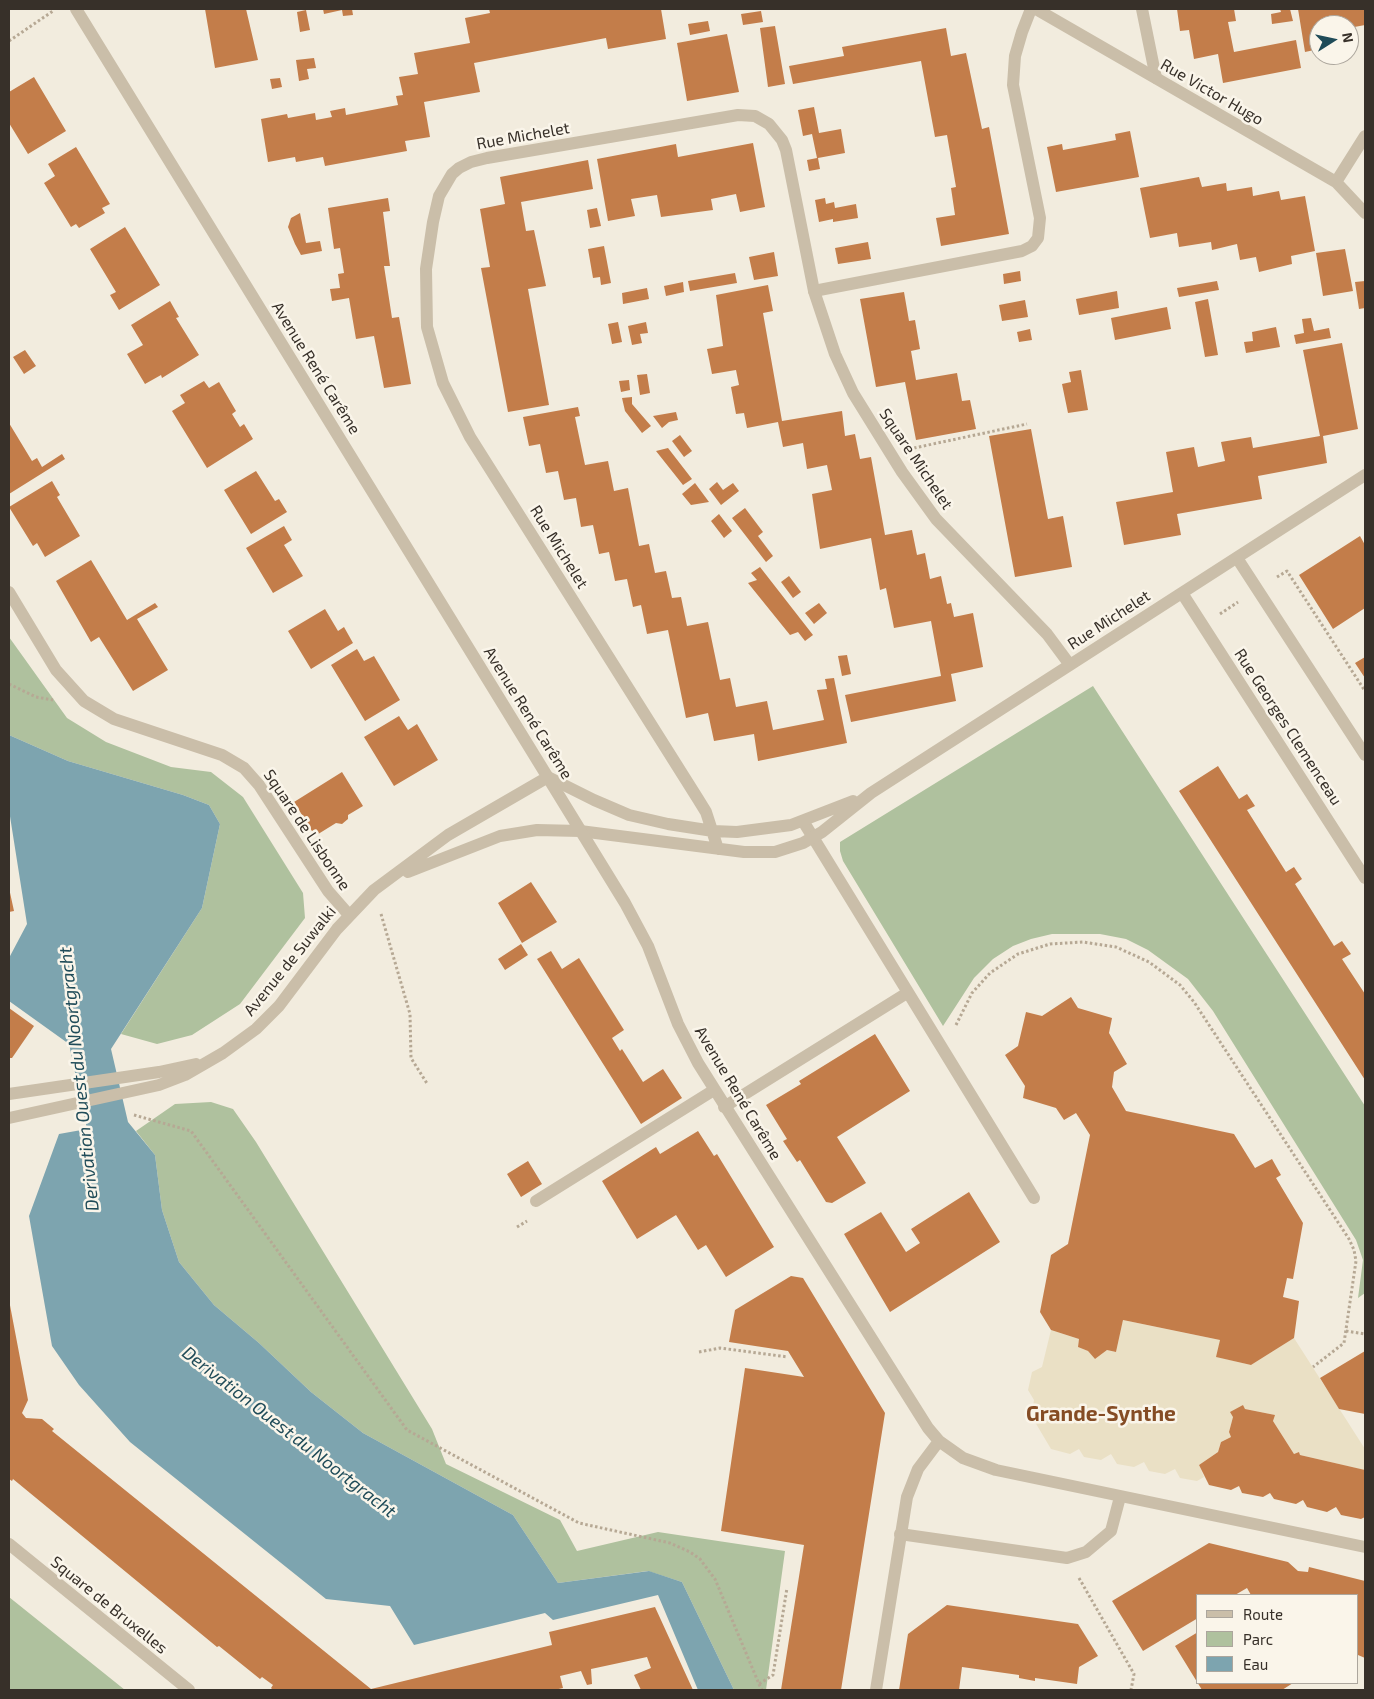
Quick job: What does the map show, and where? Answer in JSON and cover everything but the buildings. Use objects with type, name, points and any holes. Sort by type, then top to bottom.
[{"type":"street","name":"Avenue René Carême","points":[[76,9],[548,777],[643,936],[684,1037],[724,1107],[914,1409],[939,1440],[963,1458],[996,1470],[1365,1548]]},
{"type":"street","points":[[814,291],[1022,251],[1032,246],[1038,238],[1040,218],[1013,85],[1015,56],[1031,9]]},
{"type":"street","name":"Rue Victor Hugo","points":[[1036,9],[1336,182],[1365,213]]},
{"type":"street","points":[[1142,9],[1156,78]]},
{"type":"street","name":"Rue Michelet","points":[[718,849],[713,831],[698,799],[470,437],[443,383],[431,344],[426,307],[426,269],[432,222],[439,196],[445,184],[452,174],[471,162],[738,115],[755,116],[763,119],[776,131],[786,150],[814,291]]},
{"type":"street","points":[[1336,182],[1365,136]]},
{"type":"street","name":"Square Michelet","points":[[814,291],[838,360],[857,400],[889,453],[936,519],[1047,634],[1070,665]]},
{"type":"street","name":"Rue Michelet","points":[[580,831],[744,852],[775,852],[813,838],[871,793],[1365,475]]},
{"type":"street","points":[[1237,558],[1365,755]]},
{"type":"street","name":"Square de Lisbonne","points":[[9,592],[56,670],[84,701],[114,719],[222,755],[244,768],[259,785],[328,891],[349,915]]},
{"type":"street","name":"Rue Georges Clemenceau","points":[[1182,593],[1365,878]]},
{"type":"street","name":"Rue Michelet","points":[[548,777],[594,800],[629,814],[668,824],[713,831],[758,831],[803,821],[871,793]]},
{"type":"street","name":"Avenue de Suwalki","points":[[9,1118],[128,1094],[171,1081],[241,1042],[274,1011],[349,915],[374,890],[448,835],[548,777]]},
{"type":"street","points":[[803,821],[1034,1198]]},
{"type":"street","name":"Avenue de Suwalki","points":[[390,879],[500,836],[537,830],[580,831]]},
{"type":"street","points":[[724,1107],[907,993]]},
{"type":"street","name":"Avenue de Suwalki","points":[[9,1094],[123,1077],[213,1059]]},
{"type":"street","points":[[536,1201],[714,1090]]},
{"type":"street","points":[[876,1690],[900,1534],[911,1484],[918,1469],[939,1440]]},
{"type":"street","points":[[900,1534],[1068,1558],[1086,1552],[1111,1531],[1120,1497]]},
{"type":"street","name":"Square de Bruxelles","points":[[9,1544],[189,1690]]},
{"type":"path","points":[[9,42],[56,9]]},
{"type":"path","points":[[889,453],[1028,424]]},
{"type":"path","points":[[9,684],[49,700],[84,701]]},
{"type":"path","points":[[374,890],[410,1014],[411,1058],[428,1085]]},
{"type":"path","points":[[960,1017],[972,993],[990,973],[1018,954],[1050,944],[1083,942],[1116,948],[1150,962],[1180,985],[1194,1002],[1349,1239],[1356,1261],[1344,1343],[1312,1367]]},
{"type":"path","points":[[134,1115],[191,1131],[407,1430],[579,1523],[670,1542],[700,1559],[715,1579],[762,1690]]},
{"type":"path","points":[[1346,1331],[1365,1334]]},
{"type":"path","points":[[699,1352],[720,1348],[788,1357]]},
{"type":"path","points":[[1068,1558],[1134,1674],[1131,1690]]},
{"type":"path","points":[[759,1684],[773,1675],[788,1588]]},
{"type":"green space","points":[[9,637],[67,718],[106,742],[171,767],[211,772],[243,797],[303,893],[305,918],[240,1004],[192,1035],[157,1044],[121,1034],[202,908],[220,824],[209,805],[183,795],[68,761],[9,735]]},
{"type":"green space","points":[[1093,686],[1365,1106],[1365,1293],[1358,1298],[1363,1260],[1356,1240],[1213,1011],[1188,979],[1148,950],[1126,939],[1100,934],[1052,934],[1013,946],[993,959],[974,978],[943,1026],[843,861],[840,842]]},
{"type":"green space","points":[[211,1102],[233,1109],[256,1142],[432,1429],[446,1464],[560,1520],[577,1551],[658,1532],[785,1551],[766,1690],[734,1690],[682,1582],[648,1571],[558,1583],[513,1515],[363,1433],[311,1392],[259,1343],[214,1305],[179,1262],[162,1210],[155,1155],[136,1131],[175,1104]]},
{"type":"green space","points":[[9,1597],[120,1686],[125,1690],[9,1690]]},
{"type":"shaded area","points":[[1123,1320],[1220,1340],[1217,1357],[1251,1365],[1294,1338],[1365,1449],[1364,1470],[1300,1455],[1299,1452],[1294,1454],[1273,1421],[1274,1415],[1245,1409],[1243,1405],[1233,1417],[1229,1432],[1231,1437],[1221,1442],[1218,1452],[1199,1465],[1204,1477],[1197,1481],[1180,1478],[1175,1469],[1165,1474],[1149,1471],[1144,1462],[1134,1467],[1117,1464],[1111,1454],[1101,1460],[1084,1457],[1079,1449],[1070,1454],[1051,1449],[1035,1422],[1031,1419],[1034,1400],[1028,1390],[1032,1372],[1042,1367],[1051,1330],[1079,1339],[1078,1347],[1088,1351],[1095,1359],[1107,1350],[1116,1352]]},
{"type":"water","name":"Derivation Ouest du Noortgracht","points":[[9,735],[68,761],[183,795],[209,805],[220,824],[202,908],[111,1049],[128,1122],[155,1155],[162,1210],[179,1262],[214,1305],[259,1343],[311,1392],[363,1433],[513,1515],[558,1583],[649,1571],[682,1582],[734,1690],[698,1690],[658,1595],[553,1620],[545,1613],[414,1645],[390,1606],[326,1599],[130,1442],[79,1385],[52,1346],[29,1216],[59,1134],[87,1129],[69,1044],[9,1001],[9,958],[27,924],[9,810]]},
{"type":"district","name":"Grande-Synthe","points":[[1101,1414]]}]
